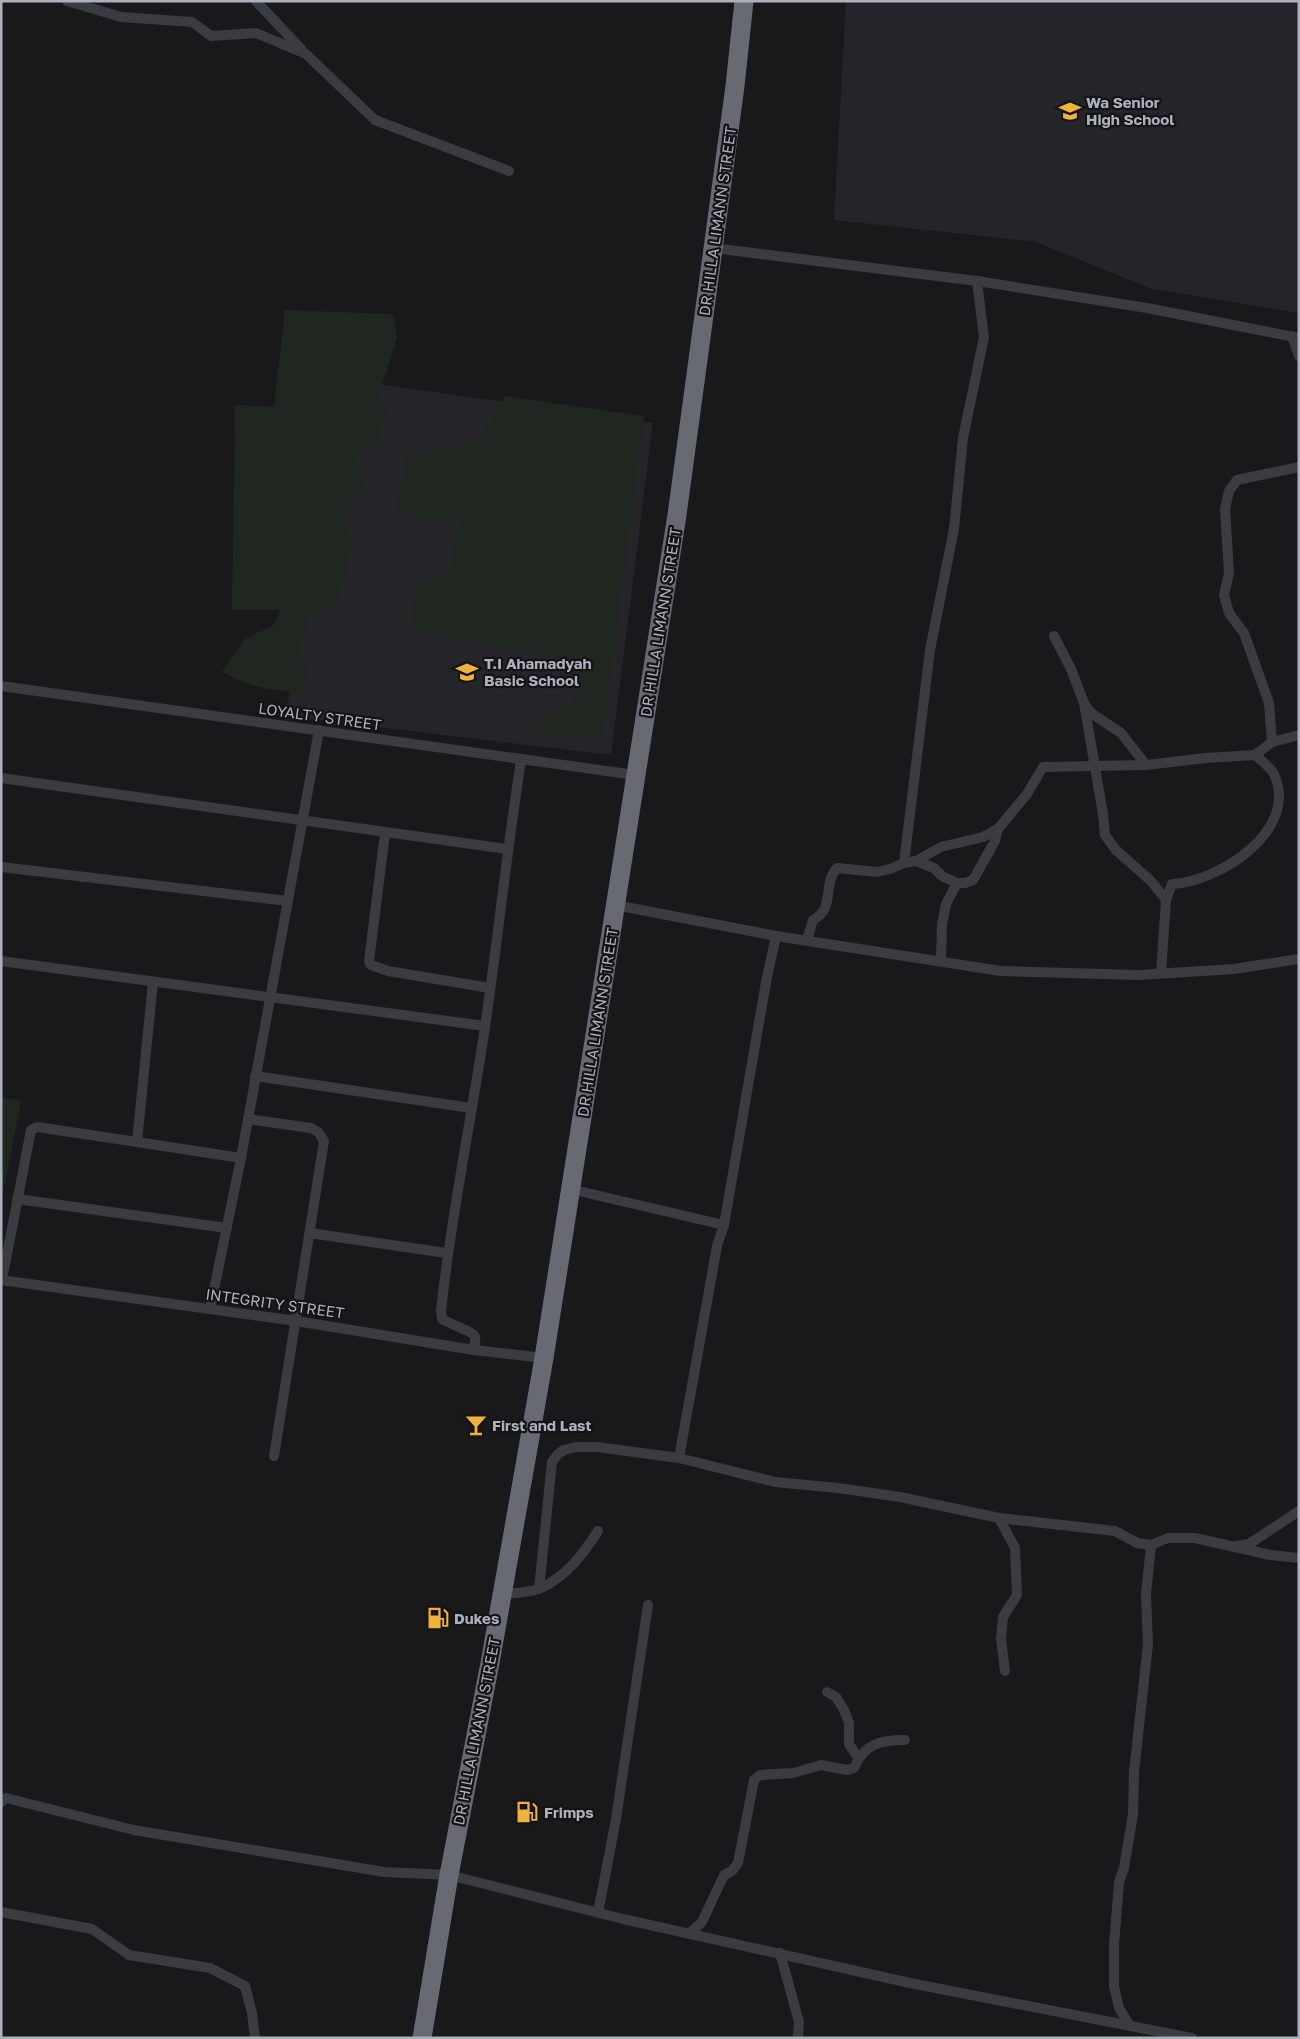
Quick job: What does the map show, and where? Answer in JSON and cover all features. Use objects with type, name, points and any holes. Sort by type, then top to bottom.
[{"type":"highway","name":"DR HILLA LIMANN STREET","points":[[422,2038],[449,1875],[544,1358],[677,515],[735,86],[744,1]]},
{"type":"street","points":[[67,1],[121,17],[192,22],[211,36],[256,33],[306,54]]},
{"type":"street","points":[[256,1],[306,54],[375,120],[509,171]]},
{"type":"street","points":[[713,248],[978,281],[1147,308],[1295,337],[1299,356]]},
{"type":"street","points":[[904,863],[930,650],[954,528],[963,438],[984,337],[978,281]]},
{"type":"street","points":[[1272,742],[1269,703],[1244,633],[1229,613],[1224,595],[1229,573],[1225,509],[1229,491],[1237,480],[1299,467]]},
{"type":"street","points":[[1054,636],[1071,669],[1084,703],[1105,835],[1116,850],[1151,881],[1166,900]]},
{"type":"street","name":"LOYALTY STREET","points":[[1,686],[319,730],[520,761],[635,775]]},
{"type":"street","points":[[1084,703],[1092,713],[1121,733],[1146,765]]},
{"type":"street","points":[[210,1309],[241,1158],[319,730]]},
{"type":"street","points":[[806,940],[813,920],[821,916],[825,910],[831,875],[837,868],[877,872],[916,861],[941,847],[983,837],[998,829],[1027,794],[1043,767],[1146,765],[1255,755],[1272,742],[1299,735]]},
{"type":"street","points":[[1160,973],[1166,900],[1172,884],[1187,884],[1236,864],[1254,849],[1272,828],[1280,805],[1279,790],[1274,774],[1255,755]]},
{"type":"street","points":[[474,1350],[475,1338],[473,1334],[449,1325],[442,1319],[441,1311],[446,1253],[485,1026],[520,761]]},
{"type":"street","points":[[1,778],[303,822],[507,849]]},
{"type":"street","points":[[916,861],[934,868],[942,876],[957,883],[973,880],[995,841],[998,829]]},
{"type":"street","points":[[386,833],[369,961],[371,965],[388,971],[490,988]]},
{"type":"street","points":[[1,867],[288,901]]},
{"type":"street","points":[[941,962],[942,924],[946,904],[957,883]]},
{"type":"street","points":[[615,906],[776,936],[1001,971],[1138,975],[1234,969],[1299,959]]},
{"type":"street","points":[[679,1458],[717,1246],[724,1225],[764,991],[776,936]]},
{"type":"street","points":[[1,961],[485,1026]]},
{"type":"street","points":[[136,1142],[153,982]]},
{"type":"street","points":[[256,1076],[471,1108]]},
{"type":"street","points":[[248,1119],[312,1128],[318,1132],[324,1141],[274,1456]]},
{"type":"street","points":[[2,1280],[28,1136],[31,1130],[37,1127],[241,1158]]},
{"type":"street","points":[[570,1189],[724,1225]]},
{"type":"street","points":[[17,1199],[227,1228]]},
{"type":"street","points":[[310,1233],[446,1253]]},
{"type":"street","name":"INTEGRITY STREET","points":[[2,1280],[296,1321],[474,1350],[544,1358]]},
{"type":"street","points":[[539,1589],[552,1462],[564,1450],[576,1447],[597,1447],[679,1458],[775,1482],[838,1488],[900,1497],[999,1518],[1115,1531],[1137,1543],[1151,1545],[1168,1538],[1195,1538],[1228,1547],[1299,1558]]},
{"type":"street","points":[[1228,1547],[1249,1544],[1299,1510]]},
{"type":"street","points":[[999,1518],[1015,1548],[1017,1595],[1003,1617],[1001,1639],[1005,1672]]},
{"type":"street","points":[[502,1594],[539,1589],[568,1570],[580,1558],[598,1531]]},
{"type":"street","points":[[1130,2026],[1119,2008],[1114,1986],[1114,1945],[1119,1882],[1124,1868],[1133,1814],[1134,1772],[1148,1644],[1146,1594],[1151,1545]]},
{"type":"street","points":[[598,1913],[616,1819],[648,1605]]},
{"type":"street","points":[[827,1692],[836,1697],[844,1710],[849,1723],[849,1744],[858,1758]]},
{"type":"street","points":[[690,1933],[702,1922],[724,1875],[732,1871],[738,1863],[754,1780],[760,1775],[793,1774],[821,1765],[847,1770],[854,1768],[858,1758],[875,1744],[886,1740],[904,1740]]},
{"type":"street","points":[[1,1802],[6,1798],[134,1830],[384,1872],[449,1875],[598,1913],[910,1983],[1192,2038]]},
{"type":"street","points":[[1,1912],[92,1930],[129,1955],[210,1968],[245,1986],[252,2013],[255,2038]]},
{"type":"street","points":[[780,1954],[799,2022],[798,2038]]},
{"type":"shaded area","name":"Wa Senior High School","points":[[846,1],[1299,1],[1299,313],[1152,289],[1036,242],[834,220]]},
{"type":"shaded area","points":[[285,310],[393,314],[397,338],[378,398],[386,408],[377,444],[364,441],[356,461],[364,487],[340,511],[351,542],[339,601],[309,618],[299,653],[307,670],[305,692],[262,688],[222,672],[243,642],[274,624],[280,610],[232,610],[235,405],[274,407]]},
{"type":"shaded area","points":[[337,378],[653,423],[611,755],[286,716]]},
{"type":"shaded area","points":[[505,396],[644,416],[603,734],[552,739],[532,729],[567,706],[588,680],[580,664],[409,629],[418,583],[450,570],[459,519],[429,522],[397,510],[407,458],[479,441]]},
{"type":"shaded area","points":[[1,1097],[21,1101],[1,1202]]},
{"type":"place","name":"Wa Senior High School","points":[[1070,111]]},
{"type":"place","name":"T.I Ahamadyah Basic School","points":[[467,672]]},
{"type":"place","name":"First and Last","points":[[476,1425]]},
{"type":"place","name":"Dukes","points":[[438,1618]]},
{"type":"place","name":"Frimps","points":[[527,1812]]}]
